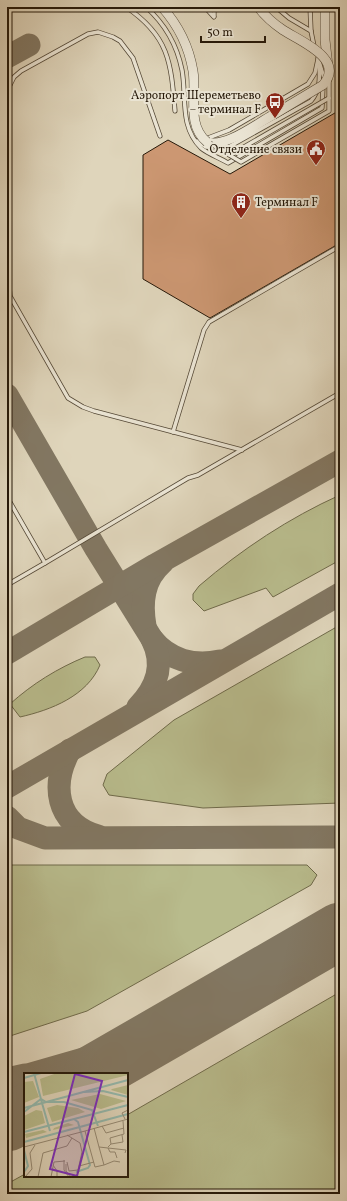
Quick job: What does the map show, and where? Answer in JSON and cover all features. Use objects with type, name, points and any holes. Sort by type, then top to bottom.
[{"type":"street","points":[[162,7],[177,26],[188,52],[193,71],[195,125],[200,135],[207,142],[216,144],[227,141],[314,91],[326,82],[328,69],[325,40],[325,7]]},
{"type":"street","points":[[258,7],[266,17],[282,29],[322,54],[328,69]]},
{"type":"lane","points":[[126,7],[151,28],[164,47],[173,74],[175,111]]},
{"type":"lane","points":[[146,7],[167,32],[176,51],[182,71],[186,120],[195,140],[202,149],[228,163],[322,108],[324,77],[311,31],[310,7]]},
{"type":"lane","points":[[205,7],[214,17],[214,7]]},
{"type":"lane","points":[[276,7],[311,31]]},
{"type":"lane","points":[[7,91],[14,77],[21,71],[74,40],[88,34],[105,33],[120,41],[133,58],[160,136]]},
{"type":"lane","points":[[195,140],[206,147],[225,149],[311,101],[317,94],[320,78],[318,58]]},
{"type":"lane","points":[[195,140],[212,138],[308,84],[315,73],[318,58]]},
{"type":"lane","points":[[207,142],[241,162],[329,111],[328,69]]},
{"type":"lane","points":[[230,155],[329,98]]},
{"type":"lane","points":[[174,432],[200,344],[209,322],[340,246]]},
{"type":"lane","points":[[7,261],[10,296],[68,398],[83,407],[94,411],[242,450]]},
{"type":"lane","points":[[7,585],[181,482],[242,450],[340,393]]},
{"type":"lane","points":[[7,497],[45,562]]},
{"type":"green space","points":[[340,495],[340,560],[273,597],[266,588],[204,611],[193,600],[193,594],[199,586],[232,559],[284,524]]},
{"type":"green space","points":[[340,625],[340,803],[203,808],[109,795],[103,785],[107,774],[174,720]]},
{"type":"green space","points":[[85,657],[95,657],[100,665],[94,676],[86,685],[67,700],[56,706],[20,717],[10,704],[46,677]]},
{"type":"green space","points":[[7,865],[307,865],[317,875],[311,885],[87,1011],[7,1037]]},
{"type":"green space","points":[[340,992],[340,1194],[7,1194],[7,1184],[24,1175],[24,1177],[128,1177],[128,1114]]},
{"type":"building","name":"Терминал F","points":[[340,110],[340,243],[210,318],[143,279],[143,155],[168,140],[230,174]]},
{"type":"taxiway","points":[[7,57],[29,45]]},
{"type":"taxiway","points":[[7,395],[96,549],[152,639],[166,652],[183,660],[201,663],[220,661]]},
{"type":"taxiway","points":[[7,653],[155,565],[340,461]]},
{"type":"taxiway","points":[[145,626],[143,608],[147,584],[162,563]]},
{"type":"taxiway","points":[[7,787],[340,594]]},
{"type":"taxiway","points":[[138,707],[150,692],[157,675],[158,658],[152,639]]},
{"type":"taxiway","points":[[70,750],[60,776],[59,789],[61,801],[65,812],[73,822],[84,830],[98,836]]},
{"type":"taxiway","points":[[7,817],[18,828],[45,838],[340,837]]},
{"type":"taxiway","points":[[34,1073],[111,1051],[186,1020]]},
{"type":"taxiway","points":[[7,1079],[24,1075]]},
{"type":"runway","points":[[94,1073],[340,931]]},
{"type":"runway","points":[[7,1123],[24,1114]]},
{"type":"place","name":"Аэропорт Шереметьево – терминал F","points":[[275,119]]},
{"type":"place","name":"Отделение связи","points":[[316,166]]},
{"type":"place","name":"Терминал F","points":[[241,219]]}]
